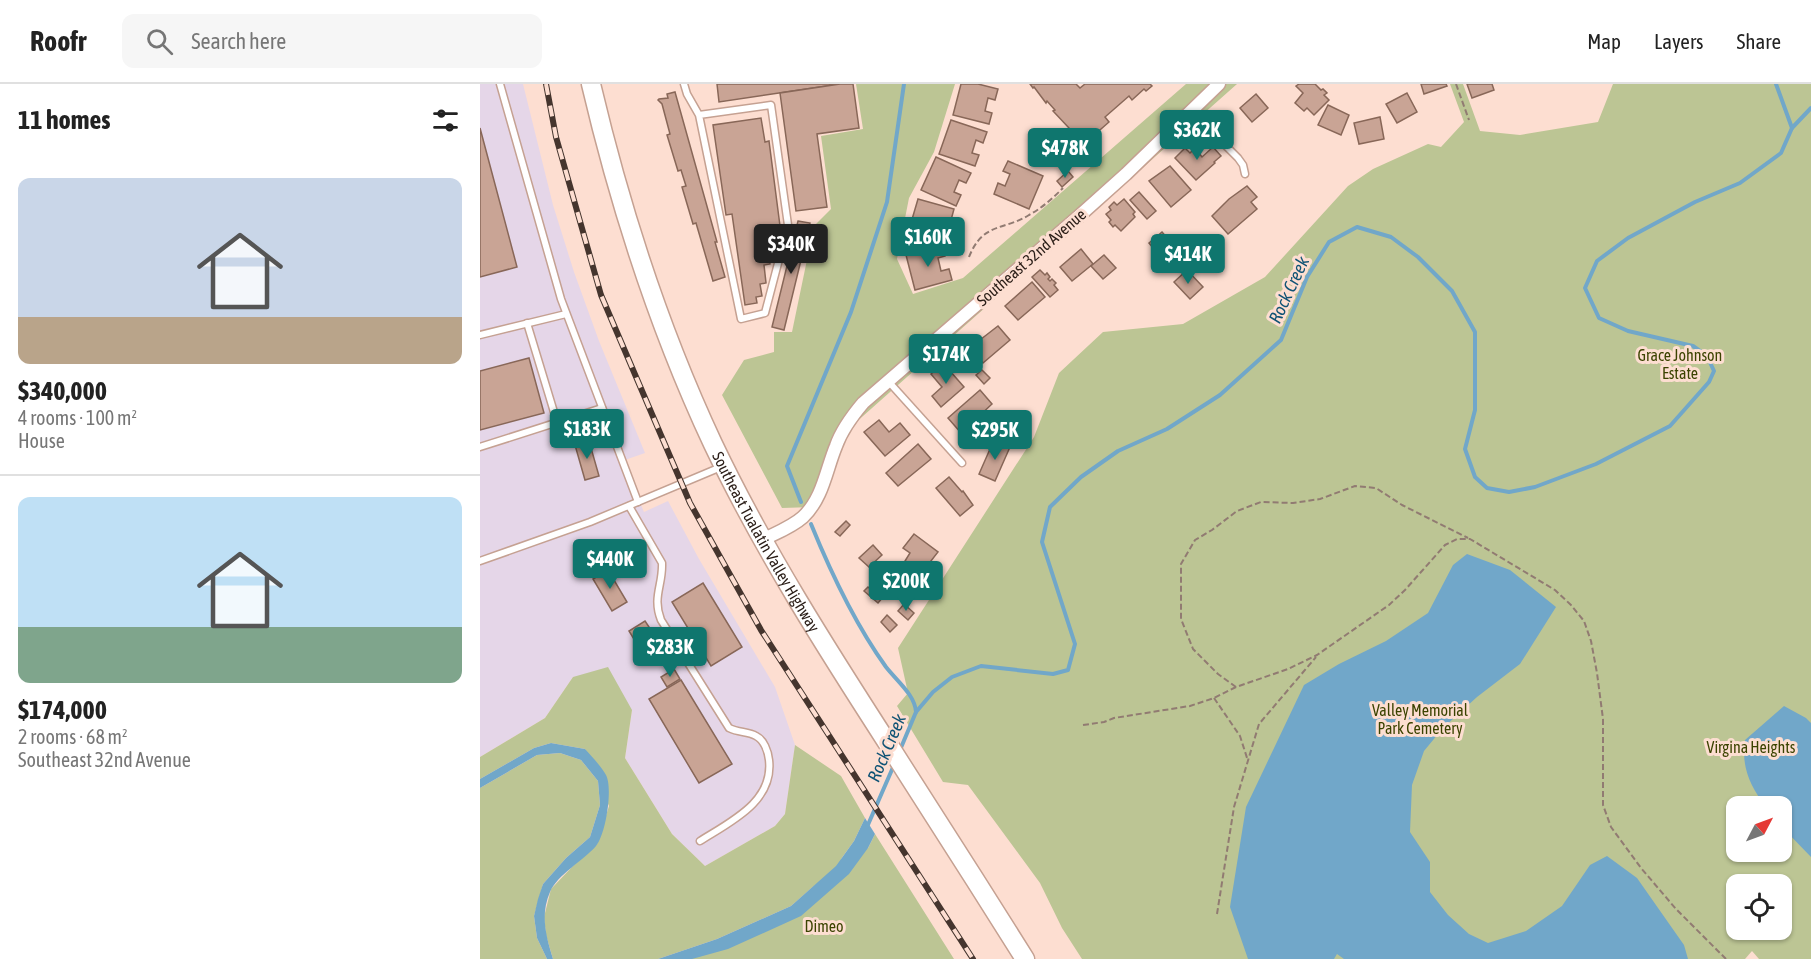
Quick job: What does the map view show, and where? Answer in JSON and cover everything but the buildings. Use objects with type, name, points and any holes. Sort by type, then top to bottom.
[{"type":"main road","name":"Southeast Tualatin Valley Highway","points":[[591,84],[620,196],[644,269],[688,387],[724,466],[762,540],[804,612],[1025,959]]},
{"type":"street","name":"Southeast 32nd Avenue","points":[[762,540],[792,525],[804,516],[820,493],[836,444],[848,422],[863,403],[1126,174],[1219,84]]},
{"type":"lane","points":[[500,84],[566,314],[638,502]]},
{"type":"lane","points":[[684,84],[699,115],[741,319],[765,313],[788,225],[771,105],[699,115]]},
{"type":"lane","points":[[1191,111],[1238,158],[1245,174]]},
{"type":"lane","points":[[480,335],[566,314]]},
{"type":"lane","points":[[527,323],[557,422]]},
{"type":"lane","points":[[888,381],[962,463]]},
{"type":"lane","points":[[480,447],[602,408]]},
{"type":"lane","points":[[480,561],[590,522],[724,466]]},
{"type":"lane","points":[[629,506],[662,563],[657,603],[661,620],[729,728],[757,736],[764,743],[768,752],[770,767],[766,784],[758,800],[743,814],[700,841]]},
{"type":"path","points":[[1456,84],[1469,120]]},
{"type":"path","points":[[1066,147],[1074,140]]},
{"type":"path","points":[[969,257],[976,243],[989,230],[1027,217],[1064,189]]},
{"type":"path","points":[[1236,687],[1218,674],[1192,649],[1181,619],[1181,564],[1195,540],[1237,511],[1261,502],[1293,503],[1320,499],[1355,486],[1376,488],[1410,509],[1470,539],[1555,590],[1571,604],[1584,621],[1591,640],[1597,673],[1603,720],[1603,805],[1611,828],[1676,909],[1726,959]]},
{"type":"path","points":[[1083,725],[1190,706],[1288,669],[1317,655],[1389,605],[1406,590],[1445,545],[1457,539],[1470,539]]},
{"type":"path","points":[[1217,914],[1234,807],[1259,724],[1317,655]]},
{"type":"path","points":[[1214,698],[1240,736],[1248,761]]},
{"type":"shaded area","points":[[480,84],[523,84],[553,205],[574,272],[599,341],[645,453],[622,461],[644,512],[668,501],[699,559],[775,687],[795,745],[785,814],[775,826],[705,866],[672,834],[625,758],[632,710],[573,677],[545,718],[480,757]]},
{"type":"green space","points":[[856,84],[955,84],[934,152],[909,198],[897,259],[913,294],[963,278],[1186,84],[1237,84],[845,432],[813,507],[782,508],[722,395],[744,360],[774,352],[774,332],[792,332],[814,226],[831,209],[821,136],[863,129]]},
{"type":"green space","points":[[1450,84],[1463,84],[1480,131],[1520,135],[1598,122],[1613,84],[1811,84],[1811,959],[1759,959],[1752,951],[1745,959],[1082,959],[1062,928],[1040,883],[968,785],[943,782],[897,706],[908,693],[898,648],[1034,437],[1059,373],[1103,332],[1183,324],[1265,277],[1348,186],[1373,169],[1428,144],[1441,147],[1464,122]]},
{"type":"green space","name":"Dimeo","points":[[608,667],[632,710],[625,758],[672,834],[705,866],[775,826],[785,814],[795,745],[841,776],[865,818],[854,841],[841,859],[868,848],[875,834],[954,959],[664,959],[782,919],[816,884],[791,906],[717,939],[658,959],[553,959],[546,935],[544,917],[551,889],[597,844],[609,806],[585,749],[551,743],[534,748],[480,779],[480,757],[545,718],[573,677]]},
{"type":"green space","points":[[560,753],[581,760],[598,781],[600,805],[590,837],[566,858],[543,884],[534,916],[537,938],[547,959],[480,959],[480,788],[537,755]]},
{"type":"water","points":[[1467,554],[1510,570],[1556,607],[1520,664],[1477,697],[1443,728],[1424,751],[1412,785],[1410,832],[1430,862],[1430,892],[1448,915],[1469,934],[1488,943],[1526,931],[1562,906],[1590,865],[1607,856],[1637,878],[1684,945],[1688,959],[1344,959],[1337,954],[1334,959],[1248,959],[1230,907],[1246,807],[1304,685],[1339,664],[1386,641],[1428,613],[1453,565]]},
{"type":"water","points":[[1784,706],[1811,723],[1811,857],[1792,837],[1792,796],[1758,796],[1751,784],[1744,759],[1745,740]]},
{"type":"water","points":[[551,743],[585,749],[606,775],[609,800],[600,840],[558,880],[550,892],[545,917],[546,934],[553,959],[547,959],[537,938],[534,916],[538,899],[543,884],[566,858],[590,837],[600,805],[598,781],[581,760],[560,753],[537,755],[480,788],[480,779],[534,748]]},
{"type":"water","points":[[865,818],[875,834],[868,848],[849,874],[801,916],[728,949],[692,959],[658,959],[717,939],[791,906],[836,866],[854,841]]},
{"type":"waterway","points":[[801,502],[787,466],[851,312],[887,202],[904,84]]},
{"type":"waterway","points":[[1776,84],[1792,128]]},
{"type":"waterway","name":"Rock Creek","points":[[900,750],[916,712],[933,692],[952,677],[981,666],[1053,674],[1068,670],[1075,644],[1042,542],[1050,507],[1081,477],[1118,451],[1167,429],[1220,395],[1281,340],[1307,277],[1329,242],[1357,227],[1391,237],[1418,257],[1452,291],[1475,332],[1475,410],[1465,449],[1475,477],[1487,488],[1509,492],[1535,487],[1596,464],[1670,426],[1709,382],[1714,371],[1707,356],[1693,346],[1628,331],[1599,318],[1585,288],[1597,261],[1628,238],[1695,202],[1740,183],[1781,153],[1792,128],[1811,108]]},
{"type":"waterway","points":[[811,524],[854,616],[886,667],[909,694],[916,712]]},
{"type":"waterway","name":"Rock Creek","points":[[867,827],[894,765]]},
{"type":"railway","points":[[546,84],[556,137],[601,295],[690,503],[761,630],[973,959]]},
{"type":"park label","name":"Grace Johnson Estate","points":[[1680,364]]},
{"type":"park label","name":"Valley Memorial Park Cemetery","points":[[1420,719]]},
{"type":"park label","name":"Virgina Heights","points":[[1751,747]]}]
